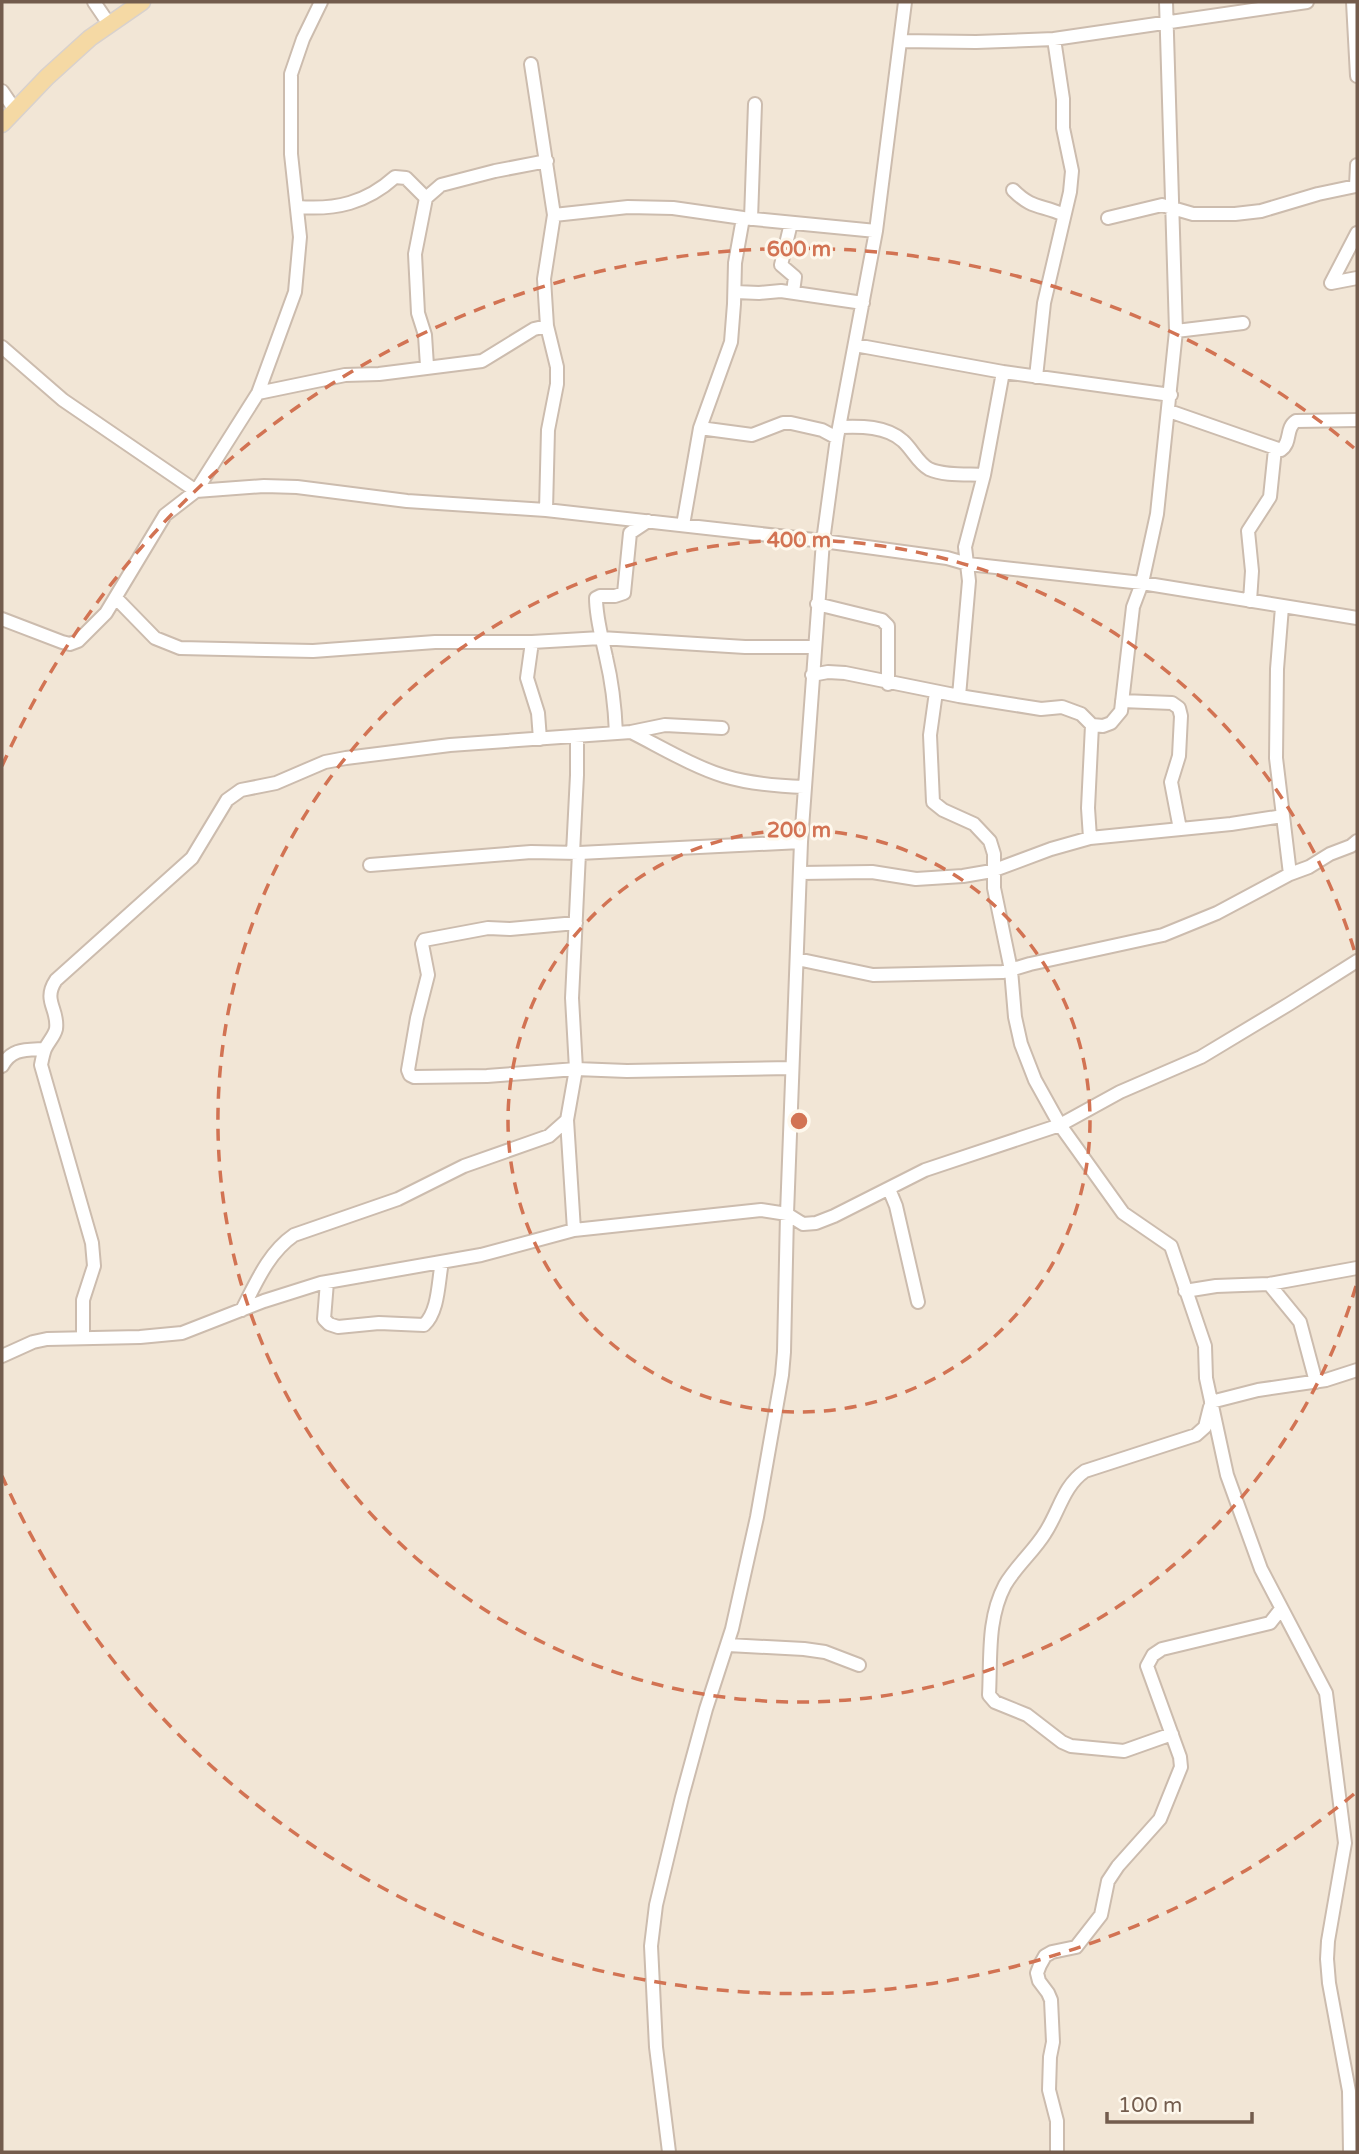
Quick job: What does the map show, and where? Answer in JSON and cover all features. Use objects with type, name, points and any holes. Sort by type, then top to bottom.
[{"type":"main road","points":[[2,124],[47,77],[109,24],[142,2]]},
{"type":"street","points":[[94,2],[109,24]]},
{"type":"street","points":[[2,619],[70,644],[78,641],[116,598],[165,515],[196,491],[258,393],[295,292],[300,247],[291,154],[291,74],[321,2]]},
{"type":"street","points":[[669,2152],[655,2022],[651,1946],[656,1905],[682,1797],[727,1645],[757,1517],[782,1375],[785,1352],[787,1214],[801,842],[822,541],[876,231],[905,2]]},
{"type":"street","points":[[812,675],[845,673],[888,684],[1041,709],[1062,707],[1081,714],[1092,725],[1103,726],[1111,723],[1121,711],[1133,607],[1142,583],[1157,514],[1176,331],[1166,2]]},
{"type":"street","points":[[900,41],[963,43],[1054,39],[1307,2]]},
{"type":"street","points":[[1353,2],[1357,76]]},
{"type":"street","points":[[1036,377],[1044,303],[1072,171],[1063,128],[1063,99],[1054,39]]},
{"type":"street","points":[[531,64],[554,215],[544,279],[547,326],[557,367],[557,384],[548,430],[546,510]]},
{"type":"street","points":[[2,91],[15,110]]},
{"type":"street","points":[[683,525],[700,428],[728,356],[735,292],[734,263],[747,218],[755,104]]},
{"type":"street","points":[[427,366],[425,335],[418,313],[415,254],[426,198],[441,185],[495,171],[547,162]]},
{"type":"street","points":[[1108,218],[1161,205],[1194,214],[1261,211],[1357,186],[1357,165]]},
{"type":"street","points":[[298,206],[326,208],[354,201],[379,192],[396,177],[406,178],[426,198]]},
{"type":"street","points":[[1013,190],[1031,205],[1064,215]]},
{"type":"street","points":[[554,215],[649,206],[876,231]]},
{"type":"street","points":[[791,223],[781,265],[795,277],[793,292]]},
{"type":"street","points":[[1356,240],[1331,283],[1357,278]]},
{"type":"street","points":[[735,292],[793,292],[863,303]]},
{"type":"street","points":[[1176,331],[1242,323]]},
{"type":"street","points":[[258,393],[345,375],[379,374],[482,361],[534,329],[547,326]]},
{"type":"street","points":[[855,345],[1003,372],[1171,395]]},
{"type":"street","points":[[4,349],[63,400],[196,491],[264,486],[297,487],[407,501],[546,510],[648,521],[822,541],[947,558],[968,564],[1142,583],[1357,618]]},
{"type":"street","points":[[959,696],[969,581],[965,547],[984,475],[1003,372]]},
{"type":"street","points":[[1169,411],[1275,449],[1285,447],[1289,429],[1296,421],[1357,420]]},
{"type":"street","points":[[700,428],[752,435],[791,423],[839,432],[864,426],[902,439],[924,465],[936,471],[984,475]]},
{"type":"street","points":[[1250,601],[1252,571],[1248,531],[1270,497],[1275,449]]},
{"type":"street","points":[[616,733],[615,709],[596,598],[624,593],[630,533],[648,521]]},
{"type":"street","points":[[116,598],[155,638],[180,648],[313,650],[435,642],[532,642],[601,638],[745,647],[816,646]]},
{"type":"street","points":[[817,604],[882,620],[888,626],[888,684]]},
{"type":"street","points":[[1282,607],[1277,669],[1276,758],[1290,874]]},
{"type":"street","points":[[606,656],[615,638]]},
{"type":"street","points":[[532,642],[527,678],[538,713],[540,739]]},
{"type":"street","points":[[936,692],[930,735],[933,802],[943,810],[974,824],[984,834],[994,854],[994,888],[1011,970],[1015,1017],[1028,1065],[1060,1125],[1123,1213],[1171,1246],[1175,1253],[1205,1346],[1206,1378],[1227,1475],[1261,1569],[1326,1693],[1345,1843],[1327,1959],[1349,2091],[1350,2152]]},
{"type":"street","points":[[1122,701],[1172,703],[1179,708],[1179,756],[1171,782],[1180,829]]},
{"type":"street","points":[[83,1337],[83,1300],[94,1266],[92,1242],[41,1065],[45,1049],[57,1026],[49,997],[50,989],[56,980],[192,858],[220,810],[233,794],[276,783],[316,766],[346,758],[450,745],[631,732],[665,725],[722,728]]},
{"type":"street","points":[[1090,838],[1088,808],[1092,725]]},
{"type":"street","points":[[631,732],[724,776],[772,786],[804,787]]},
{"type":"street","points":[[574,1230],[567,1120],[576,1069],[572,998],[576,923],[577,737]]},
{"type":"street","points":[[800,873],[872,872],[916,879],[937,879],[992,871],[1090,838],[1283,816]]},
{"type":"street","points":[[797,959],[882,976],[995,974],[1163,935],[1217,913],[1357,841]]},
{"type":"street","points":[[370,865],[531,852],[576,853],[801,842]]},
{"type":"street","points":[[576,923],[510,929],[488,928],[424,940],[422,944],[428,975],[417,1018],[408,1070],[410,1075],[487,1076],[576,1069],[627,1071],[792,1068]]},
{"type":"street","points":[[2,1356],[33,1342],[47,1339],[163,1336],[196,1328],[264,1301],[327,1282],[481,1255],[574,1230],[761,1210],[787,1214],[803,1224],[816,1223],[945,1162],[1060,1125],[1120,1091],[1201,1057],[1357,961]]},
{"type":"street","points":[[2,1065],[16,1050],[45,1049]]},
{"type":"street","points":[[242,1310],[274,1253],[294,1235],[398,1199],[473,1163],[549,1136],[567,1120]]},
{"type":"street","points":[[889,1189],[896,1206],[918,1302]]},
{"type":"street","points":[[327,1282],[324,1319],[329,1324],[338,1327],[379,1323],[424,1325],[430,1320],[434,1310],[442,1262]]},
{"type":"street","points":[[1185,1290],[1269,1284],[1357,1268]]},
{"type":"street","points":[[1269,1284],[1300,1322],[1316,1382]]},
{"type":"street","points":[[253,1290],[264,1301]]},
{"type":"street","points":[[1211,1402],[1258,1390],[1316,1382],[1357,1370]]},
{"type":"street","points":[[1172,1734],[1124,1751],[1070,1746],[1027,1715],[995,1702],[989,1695],[991,1622],[1006,1583],[1046,1532],[1069,1485],[1076,1477],[1085,1471],[1196,1435],[1205,1427],[1211,1402]]},
{"type":"street","points":[[1057,2152],[1057,2121],[1049,2090],[1053,2042],[1051,2000],[1037,1973],[1045,1956],[1076,1947],[1101,1915],[1108,1881],[1160,1819],[1181,1767],[1180,1757],[1147,1666],[1153,1655],[1162,1649],[1259,1627],[1274,1620],[1281,1609]]},
{"type":"street","points":[[727,1645],[824,1652],[859,1665]]},
{"type":"shaded area","points":[[2,2],[1357,2],[1357,2152],[2,2152]]}]
